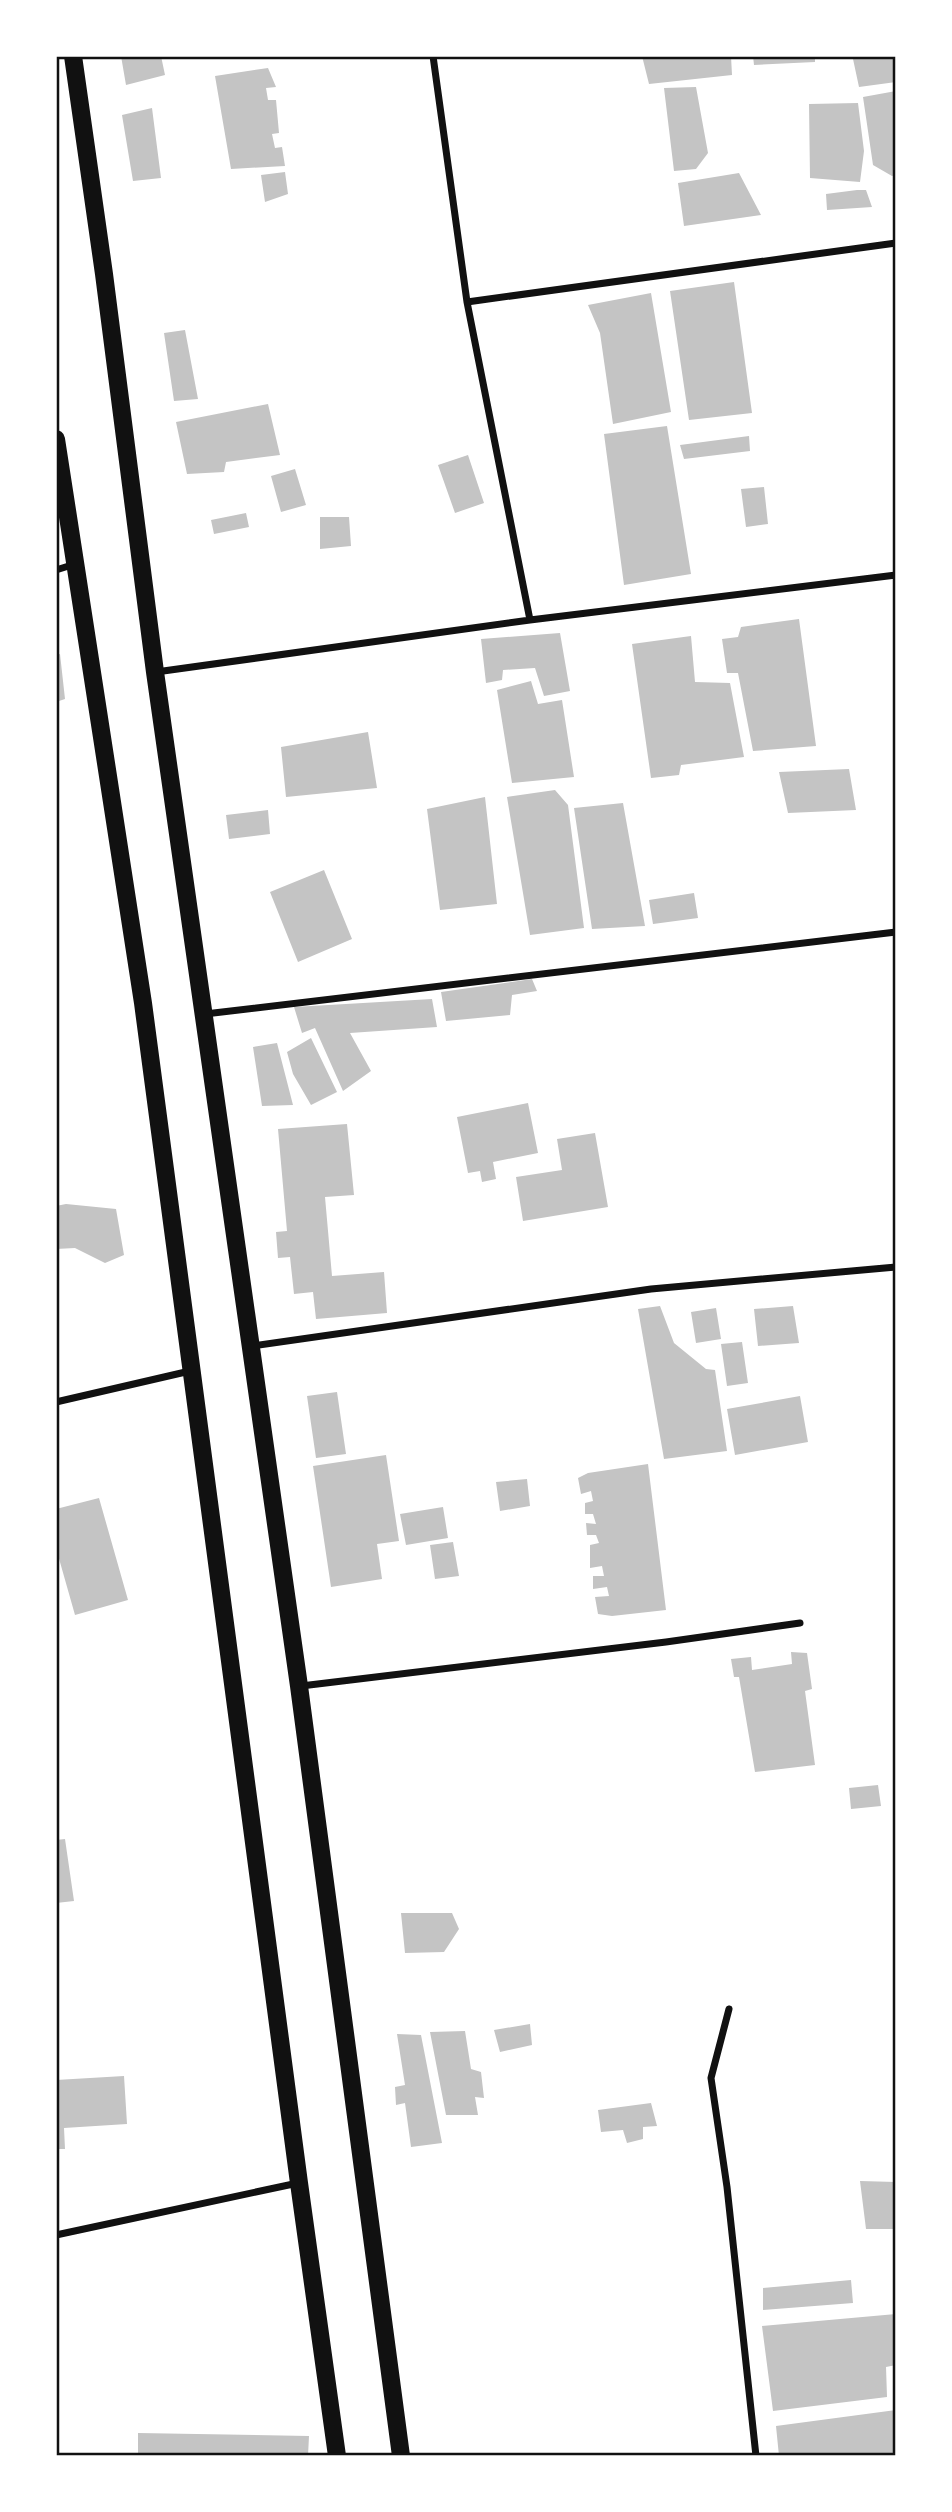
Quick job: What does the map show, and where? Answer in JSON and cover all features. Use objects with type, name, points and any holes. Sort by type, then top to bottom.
[{"type":"main road","points":[[72,56],[104,274],[155,672],[299,1686],[401,2456]]},
{"type":"main road","points":[[56,439],[143,1003],[337,2456]]},
{"type":"street","points":[[433,56],[467,302],[530,620]]},
{"type":"street","points":[[467,302],[896,243]]},
{"type":"street","points":[[56,570],[76,564]]},
{"type":"street","points":[[155,672],[530,620],[896,575]]},
{"type":"street","points":[[205,1014],[896,932]]},
{"type":"street","points":[[251,1346],[650,1289],[896,1267]]},
{"type":"street","points":[[56,1402],[191,1371]]},
{"type":"street","points":[[299,1686],[800,1623]]},
{"type":"street","points":[[729,2009],[711,2078],[727,2187],[756,2456]]},
{"type":"street","points":[[56,2235],[299,2183]]},
{"type":"building","points":[[121,56],[161,56],[165,75],[126,85]]},
{"type":"building","points":[[642,56],[731,56],[732,75],[649,84]]},
{"type":"building","points":[[753,56],[815,56],[815,62],[754,65]]},
{"type":"building","points":[[896,56],[896,82],[859,87],[853,59]]},
{"type":"building","points":[[268,68],[276,87],[266,88],[268,100],[276,100],[279,133],[272,134],[275,148],[282,147],[285,166],[231,169],[215,76]]},
{"type":"building","points":[[696,87],[708,153],[696,169],[674,171],[664,88]]},
{"type":"building","points":[[896,91],[896,175],[892,176],[873,165],[863,97]]},
{"type":"building","points":[[858,103],[864,151],[860,182],[810,178],[809,104]]},
{"type":"building","points":[[152,108],[161,178],[133,181],[122,115]]},
{"type":"building","points":[[285,172],[288,194],[265,202],[261,175]]},
{"type":"building","points":[[739,173],[761,215],[684,226],[678,183]]},
{"type":"building","points":[[866,190],[872,207],[827,210],[826,194]]},
{"type":"building","points":[[734,282],[752,413],[689,420],[670,291]]},
{"type":"building","points":[[651,293],[671,412],[613,424],[600,333],[588,305]]},
{"type":"building","points":[[185,330],[198,399],[174,401],[164,333]]},
{"type":"building","points":[[268,404],[280,455],[226,462],[224,472],[187,474],[176,422]]},
{"type":"building","points":[[667,426],[691,574],[624,585],[604,434]]},
{"type":"building","points":[[749,436],[750,451],[684,459],[680,445]]},
{"type":"building","points":[[468,455],[484,503],[455,513],[438,465]]},
{"type":"building","points":[[295,469],[306,505],[281,512],[271,476]]},
{"type":"building","points":[[764,487],[768,524],[746,527],[741,489]]},
{"type":"building","points":[[246,513],[249,527],[214,534],[211,520]]},
{"type":"building","points":[[320,517],[349,517],[351,546],[320,549]]},
{"type":"building","points":[[799,619],[816,746],[753,751],[738,673],[727,673],[722,639],[738,637],[741,627]]},
{"type":"building","points":[[560,633],[570,691],[544,696],[535,668],[503,670],[502,680],[486,683],[481,639]]},
{"type":"building","points":[[691,636],[695,682],[730,683],[744,757],[681,765],[679,775],[651,778],[632,644]]},
{"type":"building","points":[[60,654],[65,699],[56,702],[56,655]]},
{"type":"building","points":[[531,681],[538,704],[562,700],[574,777],[512,783],[497,690]]},
{"type":"building","points":[[368,732],[377,788],[286,797],[281,747]]},
{"type":"building","points":[[849,769],[856,810],[788,813],[779,772]]},
{"type":"building","points":[[555,790],[568,805],[584,928],[530,935],[507,797]]},
{"type":"building","points":[[485,797],[497,904],[440,910],[427,809]]},
{"type":"building","points":[[623,803],[645,926],[592,929],[574,808]]},
{"type":"building","points":[[268,810],[270,834],[229,839],[226,815]]},
{"type":"building","points":[[324,870],[352,939],[298,962],[270,892]]},
{"type":"building","points":[[694,893],[698,918],[653,924],[649,900]]},
{"type":"building","points":[[532,979],[537,991],[512,995],[510,1015],[446,1021],[441,992]]},
{"type":"building","points":[[432,999],[437,1027],[350,1033],[371,1071],[343,1091],[315,1028],[302,1033],[294,1007]]},
{"type":"building","points":[[311,1038],[337,1092],[311,1105],[293,1074],[287,1052]]},
{"type":"building","points":[[277,1043],[293,1105],[262,1106],[253,1047]]},
{"type":"building","points":[[528,1103],[538,1153],[493,1162],[496,1179],[482,1182],[480,1171],[468,1173],[457,1117]]},
{"type":"building","points":[[347,1124],[354,1195],[325,1197],[332,1276],[384,1272],[387,1313],[316,1319],[313,1292],[294,1294],[290,1257],[278,1258],[276,1232],[287,1231],[278,1129]]},
{"type":"building","points":[[595,1133],[608,1207],[523,1221],[516,1177],[562,1170],[557,1139]]},
{"type":"building","points":[[66,1204],[116,1209],[124,1255],[105,1263],[75,1248],[56,1249],[56,1206]]},
{"type":"building","points":[[660,1306],[674,1343],[706,1369],[715,1370],[727,1451],[664,1459],[638,1309]]},
{"type":"building","points":[[793,1306],[799,1343],[758,1346],[754,1309]]},
{"type":"building","points":[[716,1308],[721,1339],[696,1343],[691,1312]]},
{"type":"building","points":[[742,1342],[748,1383],[727,1386],[721,1344]]},
{"type":"building","points":[[337,1392],[346,1454],[316,1458],[307,1396]]},
{"type":"building","points":[[800,1396],[808,1442],[735,1455],[727,1409]]},
{"type":"building","points":[[386,1455],[399,1541],[377,1544],[382,1579],[331,1587],[313,1466]]},
{"type":"building","points":[[648,1464],[666,1610],[612,1616],[598,1614],[595,1597],[609,1596],[607,1587],[593,1589],[593,1576],[604,1576],[602,1566],[590,1568],[590,1545],[599,1543],[596,1535],[587,1535],[586,1523],[596,1524],[593,1514],[585,1514],[585,1503],[593,1501],[591,1491],[581,1494],[578,1478],[588,1473]]},
{"type":"building","points":[[527,1479],[530,1506],[500,1511],[496,1482]]},
{"type":"building","points":[[99,1498],[128,1600],[75,1615],[56,1548],[56,1509]]},
{"type":"building","points":[[443,1507],[448,1538],[406,1545],[400,1514]]},
{"type":"building","points":[[453,1542],[459,1576],[435,1579],[430,1545]]},
{"type":"building","points":[[791,1652],[807,1653],[812,1689],[805,1691],[815,1765],[755,1772],[739,1677],[734,1677],[731,1659],[751,1657],[752,1670],[792,1664]]},
{"type":"building","points":[[878,1785],[881,1806],[851,1809],[849,1788]]},
{"type":"building","points":[[65,1839],[74,1901],[56,1903],[56,1840]]},
{"type":"building","points":[[401,1913],[452,1913],[459,1929],[444,1952],[405,1953]]},
{"type":"building","points":[[530,2024],[532,2045],[500,2052],[494,2030]]},
{"type":"building","points":[[465,2031],[471,2069],[481,2072],[484,2098],[475,2097],[478,2115],[446,2115],[430,2032]]},
{"type":"building","points":[[397,2034],[421,2035],[442,2143],[411,2147],[405,2103],[396,2105],[395,2087],[405,2085]]},
{"type":"building","points":[[124,2076],[127,2124],[64,2128],[65,2149],[56,2149],[56,2080]]},
{"type":"building","points":[[651,2103],[657,2126],[643,2127],[643,2139],[627,2143],[623,2130],[601,2132],[598,2110]]},
{"type":"building","points":[[860,2181],[896,2182],[896,2229],[866,2229]]},
{"type":"building","points":[[851,2280],[853,2303],[763,2310],[763,2288]]},
{"type":"building","points":[[896,2314],[896,2365],[886,2367],[887,2397],[773,2411],[762,2326]]},
{"type":"building","points":[[896,2410],[896,2456],[779,2456],[776,2426]]},
{"type":"building","points":[[138,2433],[309,2436],[308,2456],[138,2456]]}]
